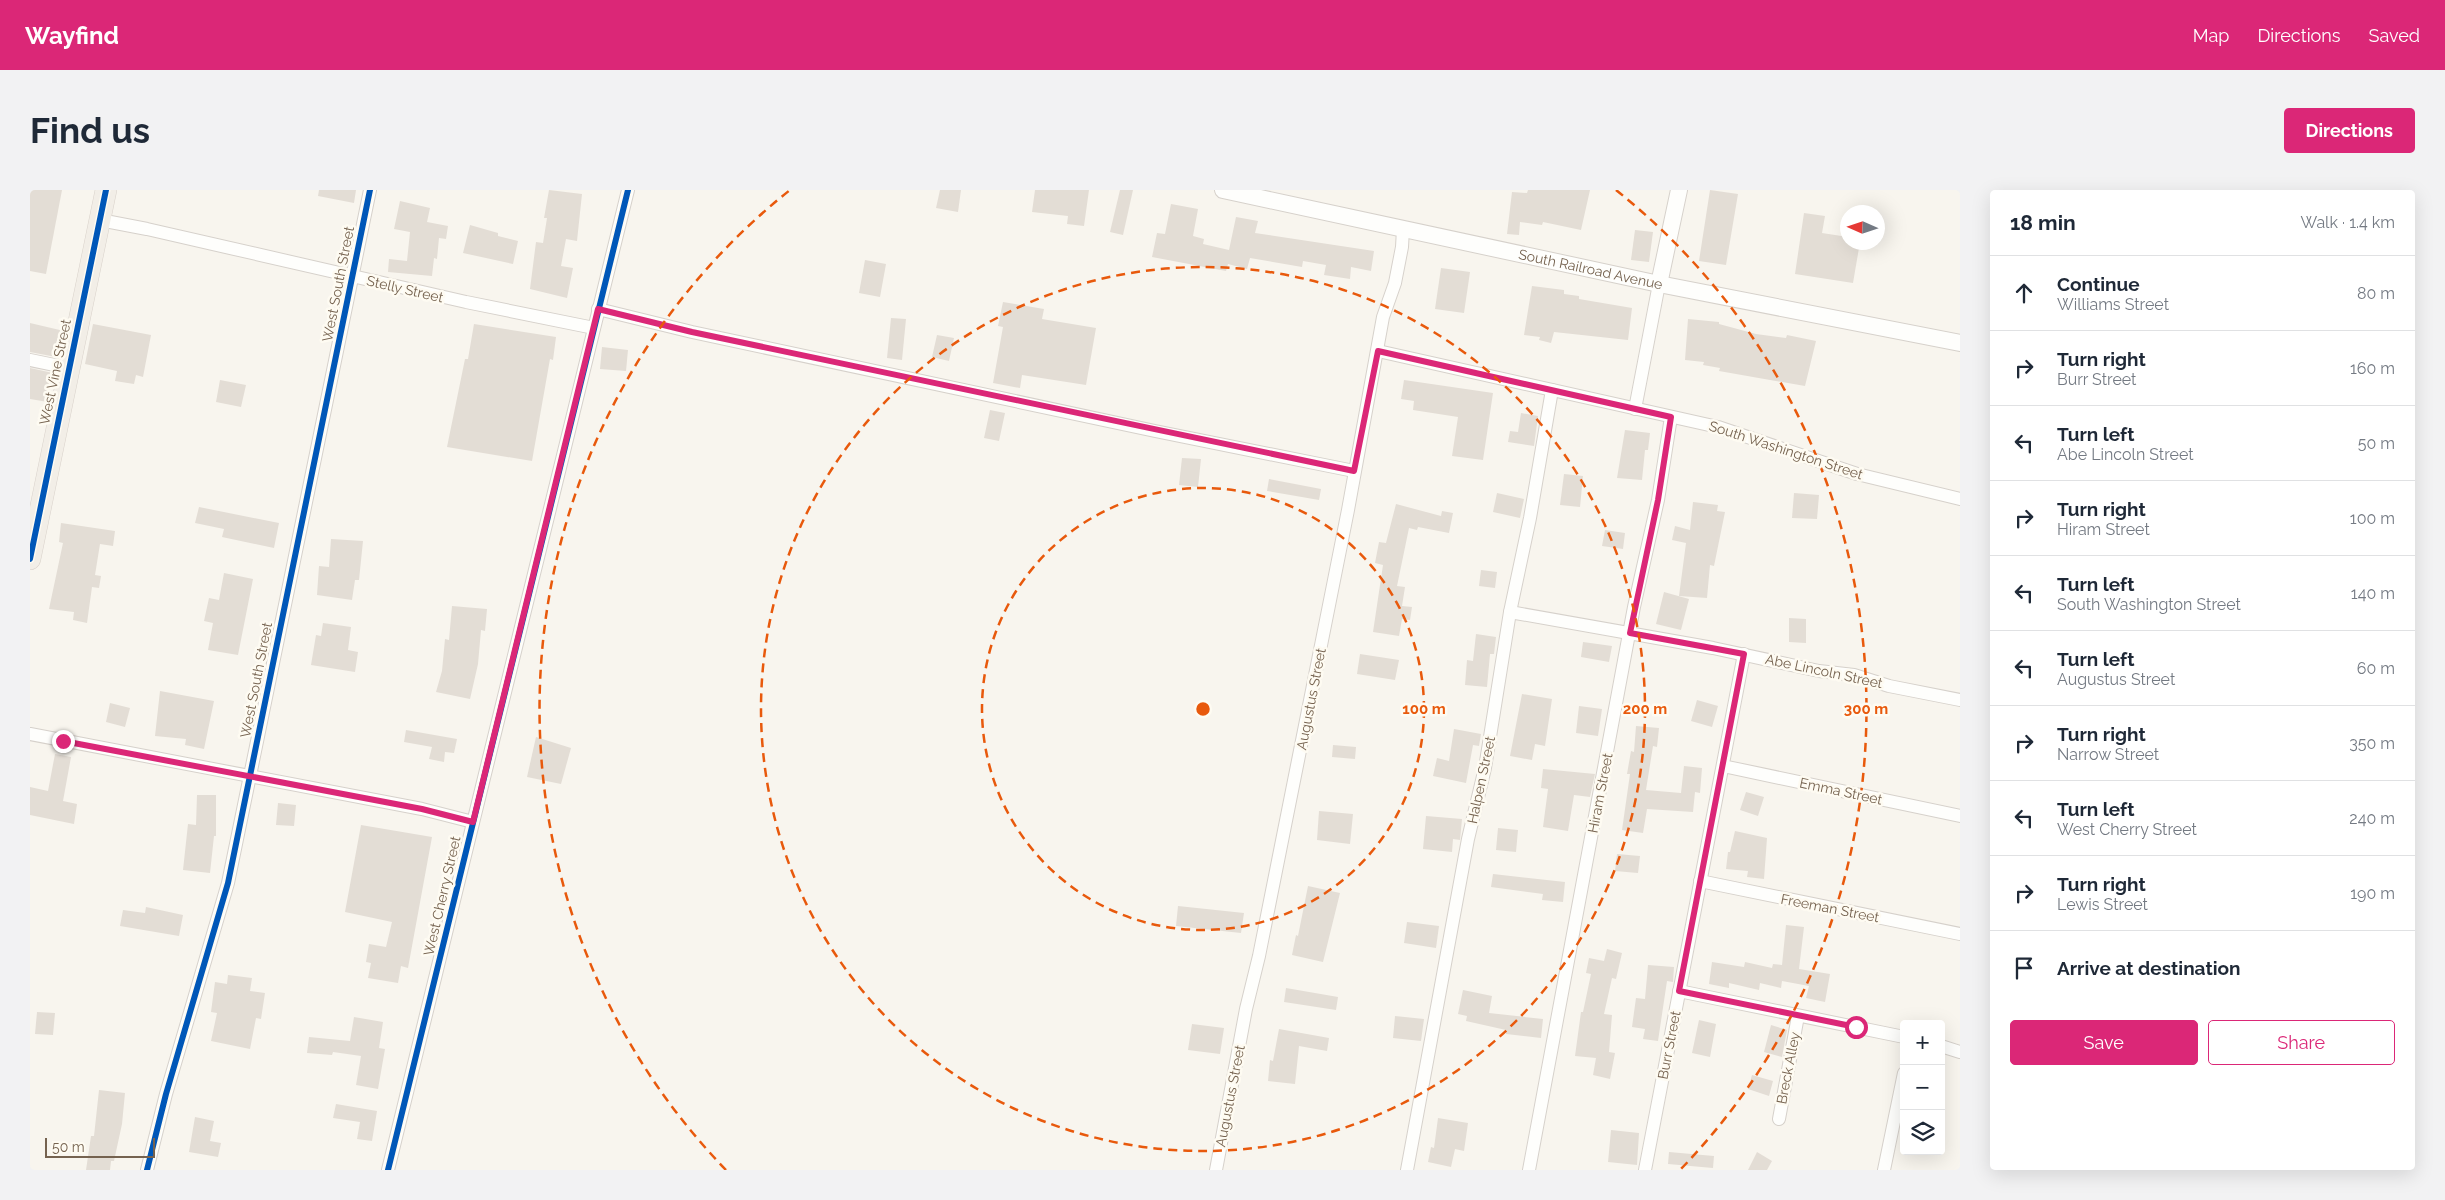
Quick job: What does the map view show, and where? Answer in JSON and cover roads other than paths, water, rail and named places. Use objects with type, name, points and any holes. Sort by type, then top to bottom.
[{"type":"highway","name":"West Vine Street","points":[[30,559],[106,190]]},
{"type":"street","name":"West South Street","points":[[146,1170],[166,1094],[228,883],[243,812],[248,776],[370,190]]},
{"type":"street","name":"West Cherry Street","points":[[388,1170],[628,190]]},
{"type":"street","name":"South Railroad Avenue","points":[[1223,190],[1659,284],[1960,344]]},
{"type":"street","points":[[1634,409],[1679,190]]},
{"type":"street","name":"Stelly Street","points":[[100,220],[147,229],[353,278],[594,328]]},
{"type":"street","name":"Augustus Street","points":[[1216,1170],[1246,1009],[1261,947],[1348,510],[1383,317],[1395,283],[1403,229]]},
{"type":"street","points":[[598,309],[720,338],[1354,471]]},
{"type":"street","name":"South Washington Street","points":[[1378,351],[1727,430],[1857,474],[1960,499]]},
{"type":"street","points":[[30,360],[69,368]]},
{"type":"street","name":"Halpen Street","points":[[1407,1170],[1468,839],[1485,768],[1510,612],[1530,518],[1552,390]]},
{"type":"street","name":"Hiram Street","points":[[1529,1170],[1630,633],[1658,500],[1671,417]]},
{"type":"street","name":"Abe Lincoln Street","points":[[1510,612],[1744,654],[1819,671],[1854,675],[1889,686],[1960,700]]},
{"type":"street","name":"Burr Street","points":[[1645,1170],[1744,654]]},
{"type":"street","points":[[30,734],[422,809],[473,822]]},
{"type":"street","name":"Emma Street","points":[[1723,766],[1960,816]]},
{"type":"street","name":"Freeman Street","points":[[1700,881],[1960,934]]},
{"type":"street","points":[[1679,991],[1900,1036]]},
{"type":"street","name":"Breck Alley","points":[[1779,1119],[1798,1016]]},
{"type":"street","points":[[1945,1047],[1960,1052]]},
{"type":"street","points":[[1884,1170],[1900,1092]]}]
